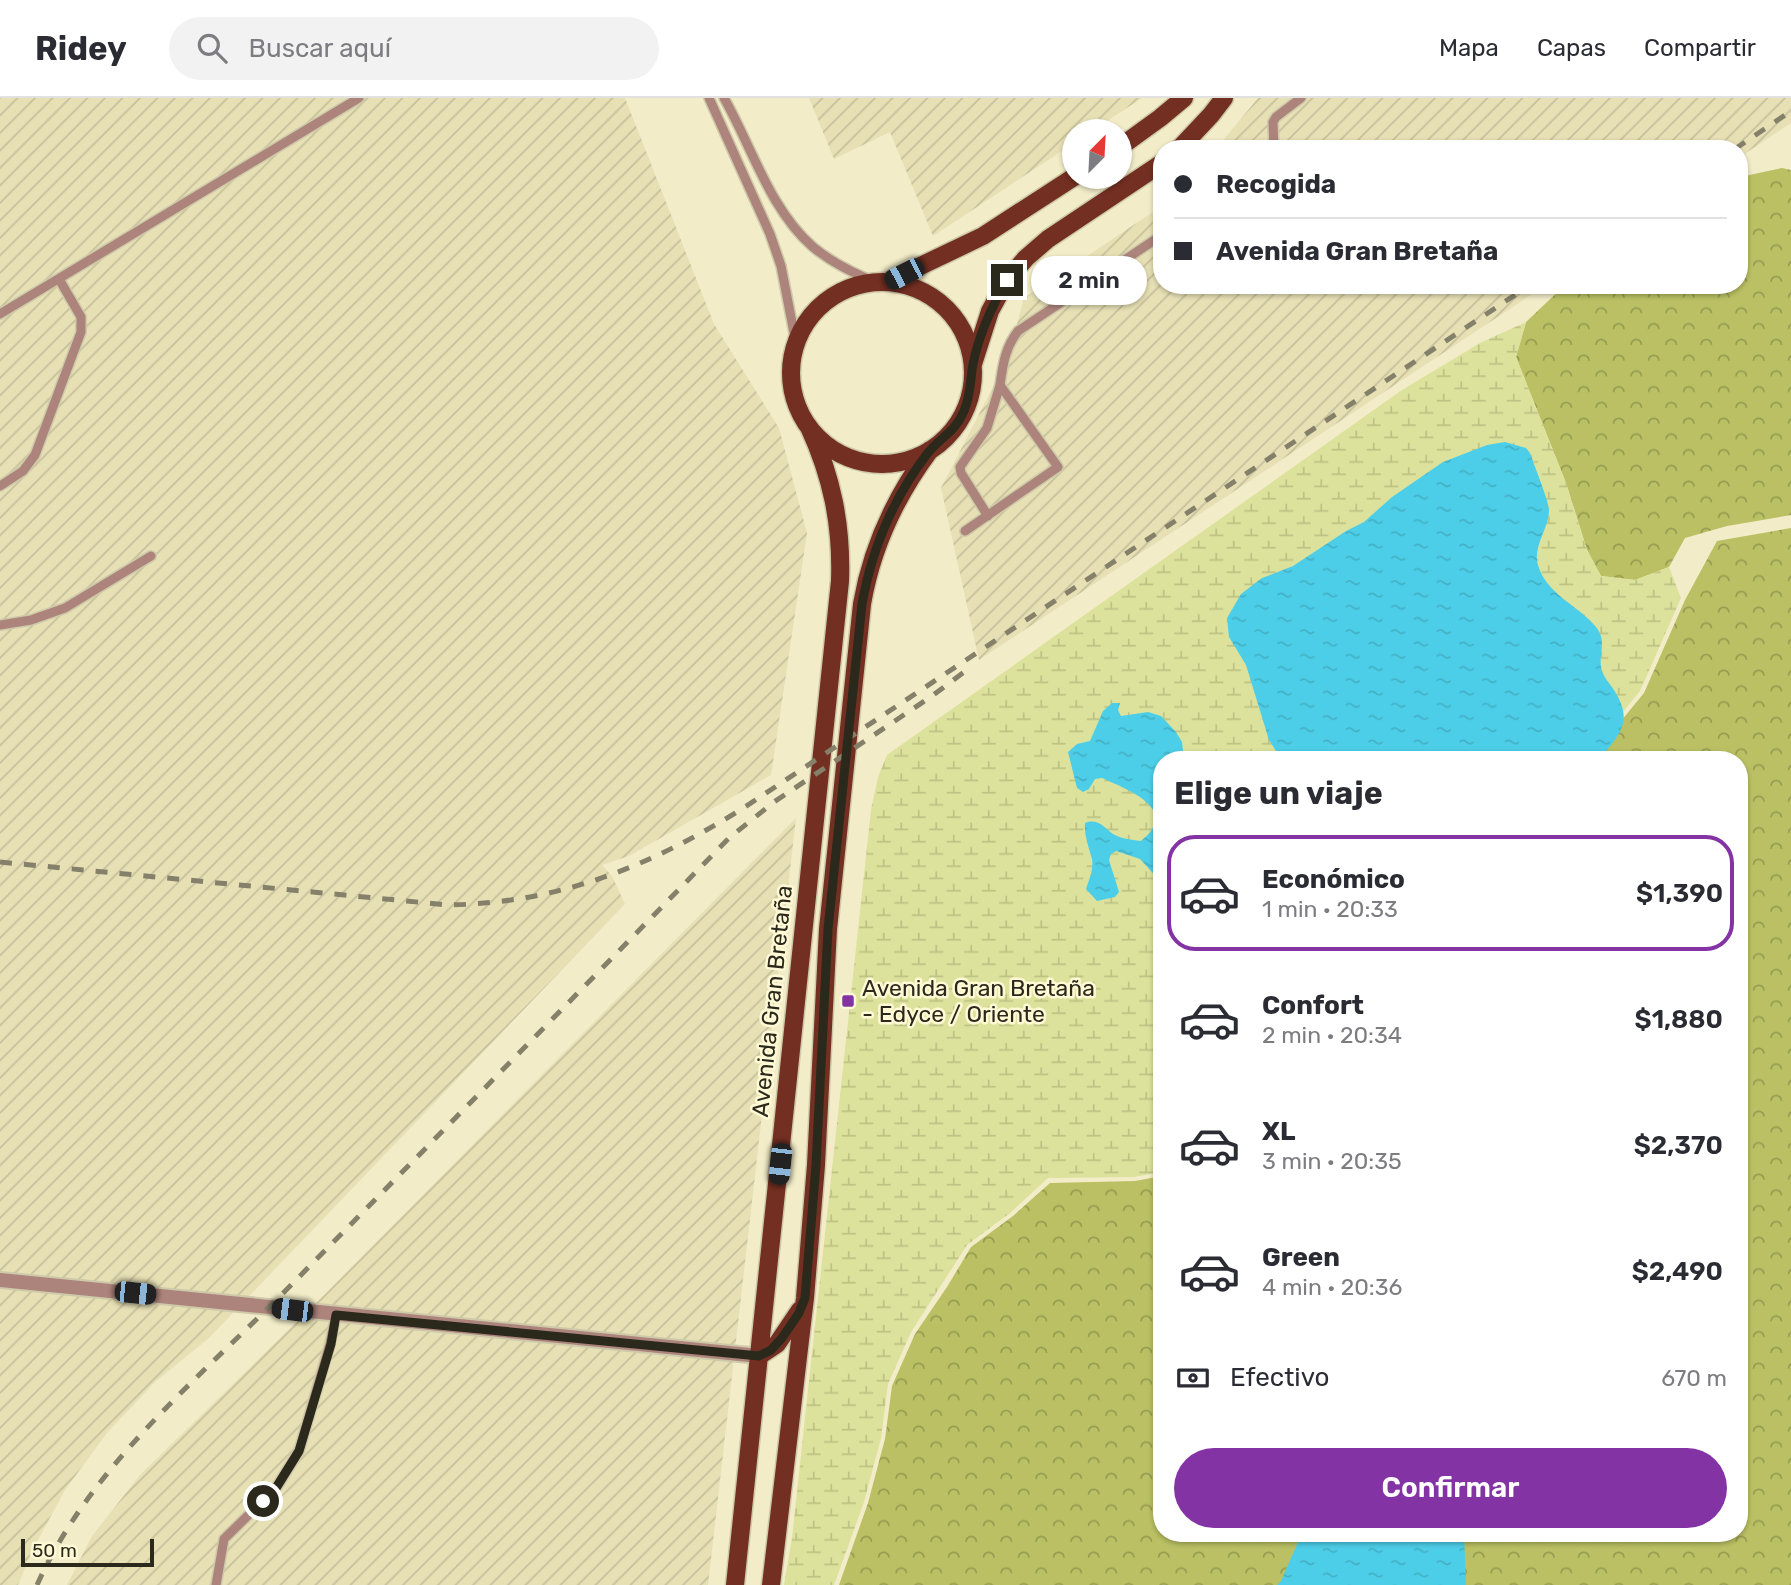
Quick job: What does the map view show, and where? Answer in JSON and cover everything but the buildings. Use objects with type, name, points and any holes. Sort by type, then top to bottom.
[{"type":"main road","points":[[1132,138],[1184,98]]},
{"type":"main road","points":[[1188,140],[1224,98]]},
{"type":"main road","points":[[1062,185],[983,236],[881,282],[849,288],[827,301],[808,320],[796,342],[791,380],[797,405],[809,427],[826,444],[859,461],[896,462],[919,456],[947,436],[960,419],[969,399],[973,367],[990,311],[1007,280],[1026,258],[1048,239],[1153,169]]},
{"type":"main road","points":[[881,282],[913,288],[925,293],[946,309],[961,330],[971,354],[973,367]]},
{"type":"main road","name":"Avenida Gran Bretaña","points":[[735,1585],[840,581],[841,542],[836,505],[828,473],[809,427]]},
{"type":"main road","points":[[771,1585],[805,1298],[816,1165],[828,929],[862,604],[869,568],[883,528],[904,488],[930,450]]},
{"type":"main road","points":[[759,1356],[771,1350],[782,1338],[799,1313],[805,1298]]},
{"type":"street","points":[[0,1280],[759,1356]]},
{"type":"lane","points":[[0,314],[359,98]]},
{"type":"lane","points":[[709,98],[770,234],[781,266],[796,342]]},
{"type":"lane","points":[[724,98],[767,181],[798,232],[814,248],[834,261],[881,282]]},
{"type":"lane","points":[[1211,116],[1232,98]]},
{"type":"lane","points":[[1275,140],[1273,122],[1276,117],[1301,98]]},
{"type":"lane","points":[[988,516],[961,473],[960,467],[987,428],[1000,385],[1005,351],[1018,331],[1153,241]]},
{"type":"lane","points":[[0,486],[16,477],[35,455],[81,332],[81,317],[59,279]]},
{"type":"lane","points":[[965,531],[1058,467],[1000,385]]},
{"type":"lane","points":[[0,625],[39,617],[65,608],[151,556]]},
{"type":"lane","points":[[216,1585],[224,1539],[276,1488],[299,1451],[331,1344],[336,1315]]},
{"type":"shaded area","points":[[0,98],[625,98],[714,324],[779,428],[807,533],[771,775],[629,856],[602,865],[612,876],[625,904],[209,1338],[155,1382],[107,1433],[65,1490],[32,1551],[18,1585],[0,1585]]},
{"type":"shaded area","points":[[809,98],[1142,98],[1110,119],[1062,119],[1062,151],[933,236],[890,132],[834,159]]},
{"type":"shaded area","points":[[1258,98],[1791,98],[1791,123],[1748,152],[1748,140],[1223,140]]},
{"type":"shaded area","points":[[1153,212],[1153,294],[1532,294],[979,660],[941,488],[1008,358],[1024,298]]},
{"type":"shaded area","points":[[796,818],[708,1585],[67,1585],[92,1536],[140,1475],[329,1290]]},
{"type":"green space","points":[[1782,168],[1791,170],[1791,515],[1727,526],[1685,538],[1669,567],[1635,580],[1601,576],[1587,550],[1566,483],[1516,357],[1526,322],[1556,294],[1748,294],[1748,175]]},
{"type":"green space","points":[[1526,322],[1516,357],[1566,483],[1587,550],[1601,576],[1635,580],[1669,567],[1681,598],[1640,691],[1591,751],[1153,751],[1153,1174],[1134,1177],[1048,1178],[1010,1213],[967,1245],[911,1332],[888,1384],[881,1438],[864,1502],[834,1585],[784,1585],[792,1538],[871,810],[878,777],[887,755],[1402,390],[1480,343]]},
{"type":"green space","points":[[1791,528],[1791,1585],[839,1585],[868,1503],[885,1439],[892,1386],[915,1334],[971,1247],[1013,1216],[1050,1183],[1135,1181],[1153,1178],[1153,1542],[1748,1542],[1748,751],[1596,751],[1644,693],[1685,600],[1717,541]]},
{"type":"water","points":[[1505,442],[1526,448],[1530,453],[1549,509],[1537,551],[1538,565],[1555,592],[1589,619],[1599,632],[1602,670],[1623,711],[1622,727],[1613,742],[1606,751],[1276,751],[1269,740],[1246,665],[1229,637],[1227,618],[1241,594],[1262,578],[1293,566],[1364,522],[1392,497],[1443,462],[1487,445]]},
{"type":"water","points":[[1112,703],[1120,703],[1118,710],[1121,716],[1148,712],[1161,716],[1182,742],[1183,751],[1153,751],[1153,810],[1136,794],[1102,778],[1095,779],[1089,789],[1083,792],[1077,788],[1068,752],[1077,744],[1090,741],[1103,711]]},
{"type":"water","points":[[1095,822],[1117,836],[1141,841],[1153,827],[1153,873],[1140,859],[1116,851],[1111,854],[1109,860],[1119,892],[1115,897],[1097,901],[1086,889],[1092,863],[1085,823]]},
{"type":"water","points":[[1298,1542],[1464,1542],[1466,1585],[1277,1585]]},
{"type":"railway","points":[[1748,140],[1791,111]]},
{"type":"railway","points":[[0,862],[448,905],[528,897],[603,877],[675,847],[745,807],[1516,294]]},
{"type":"railway","points":[[37,1585],[60,1541],[87,1500],[151,1424],[729,838],[774,802],[972,666]]},
{"type":"place","name":"Avenida Gran Bretaña - Edyce / Oriente","points":[[848,1001]]},
{"type":"route","points":[[263,1501],[276,1488],[299,1451],[331,1344],[336,1315],[759,1356],[777,1344],[799,1313],[805,1298],[816,1165],[828,929],[862,604],[869,568],[893,506],[915,470],[930,450],[954,428],[965,409],[982,331],[1007,280]]}]
